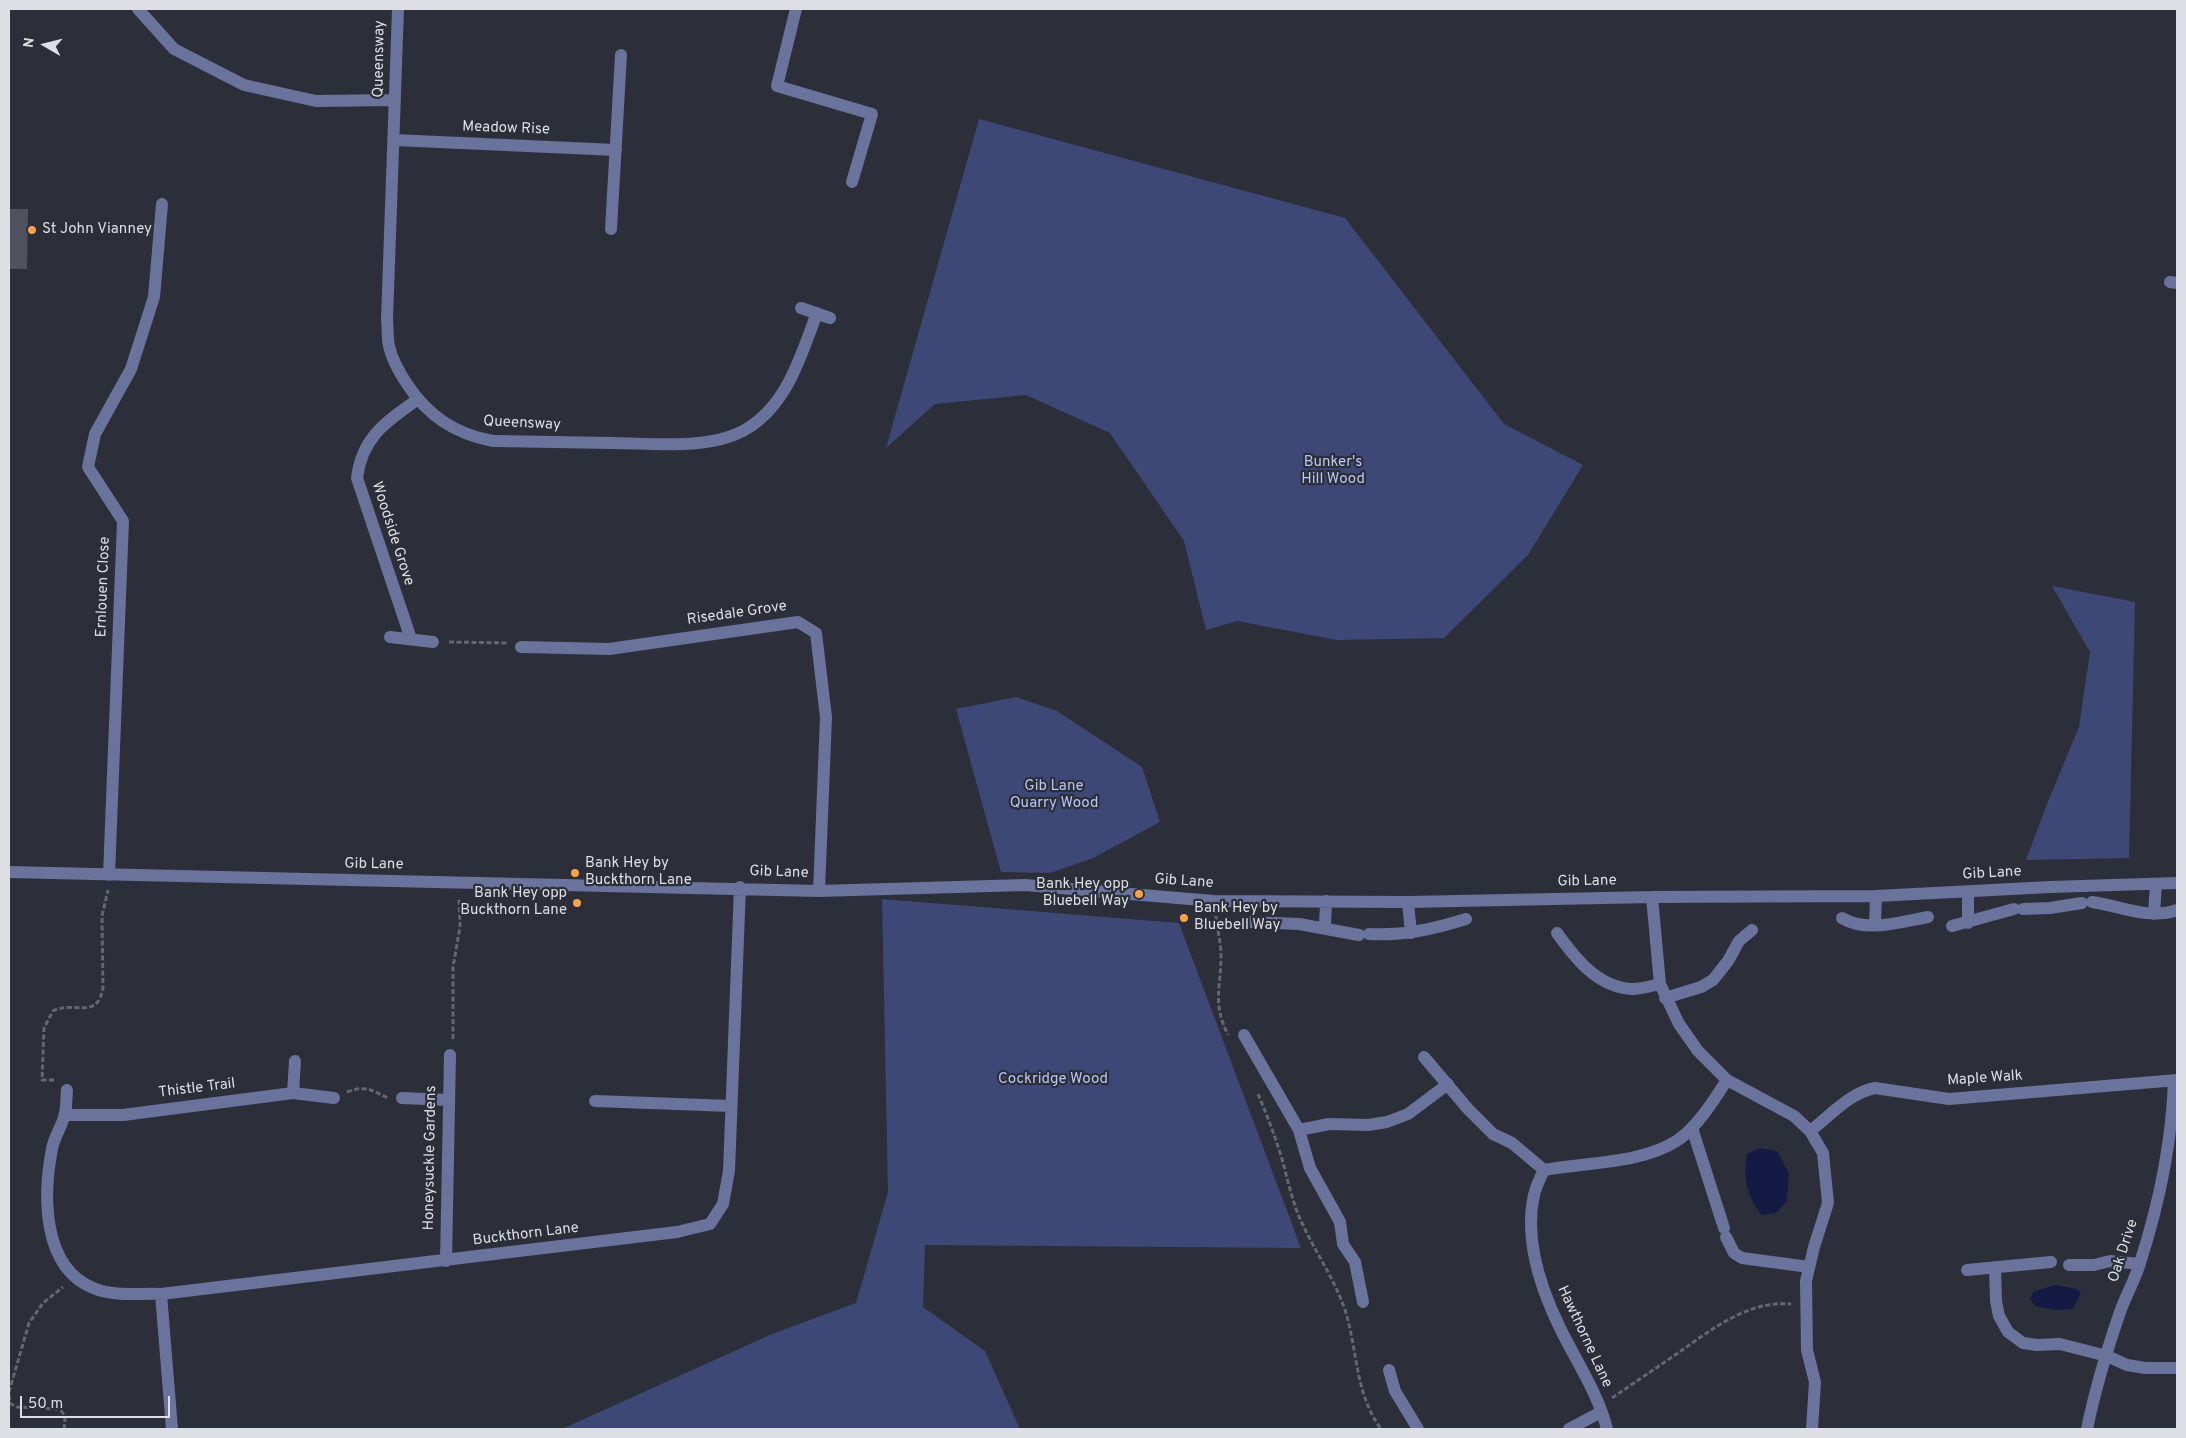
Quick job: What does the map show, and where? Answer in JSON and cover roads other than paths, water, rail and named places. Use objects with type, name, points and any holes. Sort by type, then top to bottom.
[{"type":"street","points":[[138,9],[174,49],[244,85],[316,101],[395,100]]},
{"type":"street","name":"Queensway","points":[[398,9],[387,319],[389,345],[394,361],[417,400],[444,424],[475,438],[493,441],[691,444],[712,441],[748,428],[769,410],[783,393],[794,375],[817,313]]},
{"type":"street","points":[[796,9],[777,86],[872,114],[852,182]]},
{"type":"street","points":[[611,229],[621,55]]},
{"type":"street","name":"Meadow Rise","points":[[394,140],[616,150]]},
{"type":"street","name":"Ernlouen Close","points":[[109,875],[123,521],[88,467],[95,434],[131,369],[154,297],[162,204]]},
{"type":"street","points":[[801,308],[830,318]]},
{"type":"street","name":"Woodside Grove","points":[[410,639],[357,478],[359,463],[373,436],[385,423],[417,400]]},
{"type":"street","name":"Risedale Grove","points":[[521,647],[609,649],[798,622],[816,633],[826,717],[819,891]]},
{"type":"street","points":[[390,638],[433,642]]},
{"type":"street","name":"Gib Lane","points":[[9,872],[458,883],[740,887],[819,891],[1025,885],[1213,901],[1408,902],[1652,897],[1876,896],[2177,883]]},
{"type":"street","points":[[2154,914],[2156,884]]},
{"type":"street","name":"Buckthorn Lane","points":[[65,1115],[52,1146],[49,1166],[47,1191],[52,1236],[58,1255],[66,1268],[93,1288],[104,1291],[161,1294],[677,1232],[710,1224],[723,1204],[729,1171],[740,887]]},
{"type":"street","points":[[2050,887],[2050,908]]},
{"type":"street","points":[[1968,892],[1968,923]]},
{"type":"street","points":[[1875,925],[1876,896]]},
{"type":"street","points":[[1652,897],[1660,984],[1679,1024],[1698,1051],[1727,1080],[1794,1116],[1810,1131],[1822,1153],[1828,1203],[1806,1281],[1807,1350],[1816,1382],[1813,1429]]},
{"type":"street","points":[[1325,928],[1326,901]]},
{"type":"street","points":[[1408,902],[1411,933]]},
{"type":"street","points":[[1952,926],[2018,909],[2050,908],[2087,903],[2111,905],[2128,912],[2154,914],[2177,910]]},
{"type":"street","points":[[1842,918],[1853,924],[1875,925],[1928,917]]},
{"type":"street","points":[[1250,922],[1299,924],[1364,934],[1388,935],[1411,933],[1466,919]]},
{"type":"street","points":[[1665,998],[1701,987],[1713,980],[1728,961],[1739,942],[1752,930]]},
{"type":"street","points":[[1557,933],[1573,956],[1586,969],[1617,986],[1633,989],[1660,984]]},
{"type":"street","points":[[1244,1035],[1299,1130],[1310,1168],[1340,1222],[1343,1244],[1355,1262],[1363,1302]]},
{"type":"street","name":"Honeysuckle Gardens","points":[[446,1261],[450,1055]]},
{"type":"street","points":[[1424,1057],[1468,1110],[1494,1134],[1512,1143],[1544,1170],[1570,1165],[1612,1162],[1661,1149],[1692,1128],[1727,1080]]},
{"type":"street","points":[[293,1093],[295,1061]]},
{"type":"street","name":"Maple Walk","points":[[1810,1131],[1849,1099],[1864,1090],[1875,1088],[1949,1099],[2176,1080]]},
{"type":"street","name":"Oak Drive","points":[[2088,1429],[2094,1398],[2120,1312],[2140,1264],[2173,1120],[2176,1080]]},
{"type":"street","points":[[1299,1130],[1329,1124],[1368,1125],[1387,1122],[1408,1114],[1448,1084]]},
{"type":"street","points":[[65,1115],[67,1090]]},
{"type":"street","name":"Thistle Trail","points":[[65,1115],[123,1115],[293,1093],[334,1098]]},
{"type":"street","points":[[402,1098],[448,1100]]},
{"type":"street","points":[[595,1101],[731,1106]]},
{"type":"street","points":[[1692,1128],[1725,1233],[1734,1253],[1742,1258],[1809,1267]]},
{"type":"street","name":"Hawthorne Lane","points":[[1544,1170],[1534,1193],[1532,1210],[1531,1229],[1536,1262],[1544,1293],[1560,1328],[1587,1377],[1607,1429]]},
{"type":"street","points":[[2069,1265],[2094,1265],[2110,1261],[2140,1264]]},
{"type":"street","points":[[1967,1270],[2051,1262]]},
{"type":"street","points":[[1996,1267],[1997,1308],[2008,1332],[2024,1343],[2037,1345],[2060,1344],[2077,1347],[2145,1368],[2177,1368]]},
{"type":"street","points":[[161,1294],[172,1429]]},
{"type":"street","points":[[1389,1370],[1394,1391],[1418,1429]]},
{"type":"street","points":[[1569,1429],[1600,1410]]},
{"type":"place","name":"St John Vianney","points":[[32,230]]},
{"type":"place","name":"Bank Hey by Buckthorn Lane","points":[[575,873]]},
{"type":"place","name":"Bank Hey opp Bluebell Way","points":[[1139,894]]},
{"type":"place","name":"Bank Hey opp Buckthorn Lane","points":[[577,903]]},
{"type":"place","name":"Bank Hey by Bluebell Way","points":[[1184,918]]},
{"type":"park label","name":"Bunker's Hill Wood","points":[[1333,472]]},
{"type":"park label","name":"Gib Lane Quarry Wood","points":[[1054,796]]},
{"type":"park label","name":"Cockridge Wood","points":[[1053,1080]]}]
